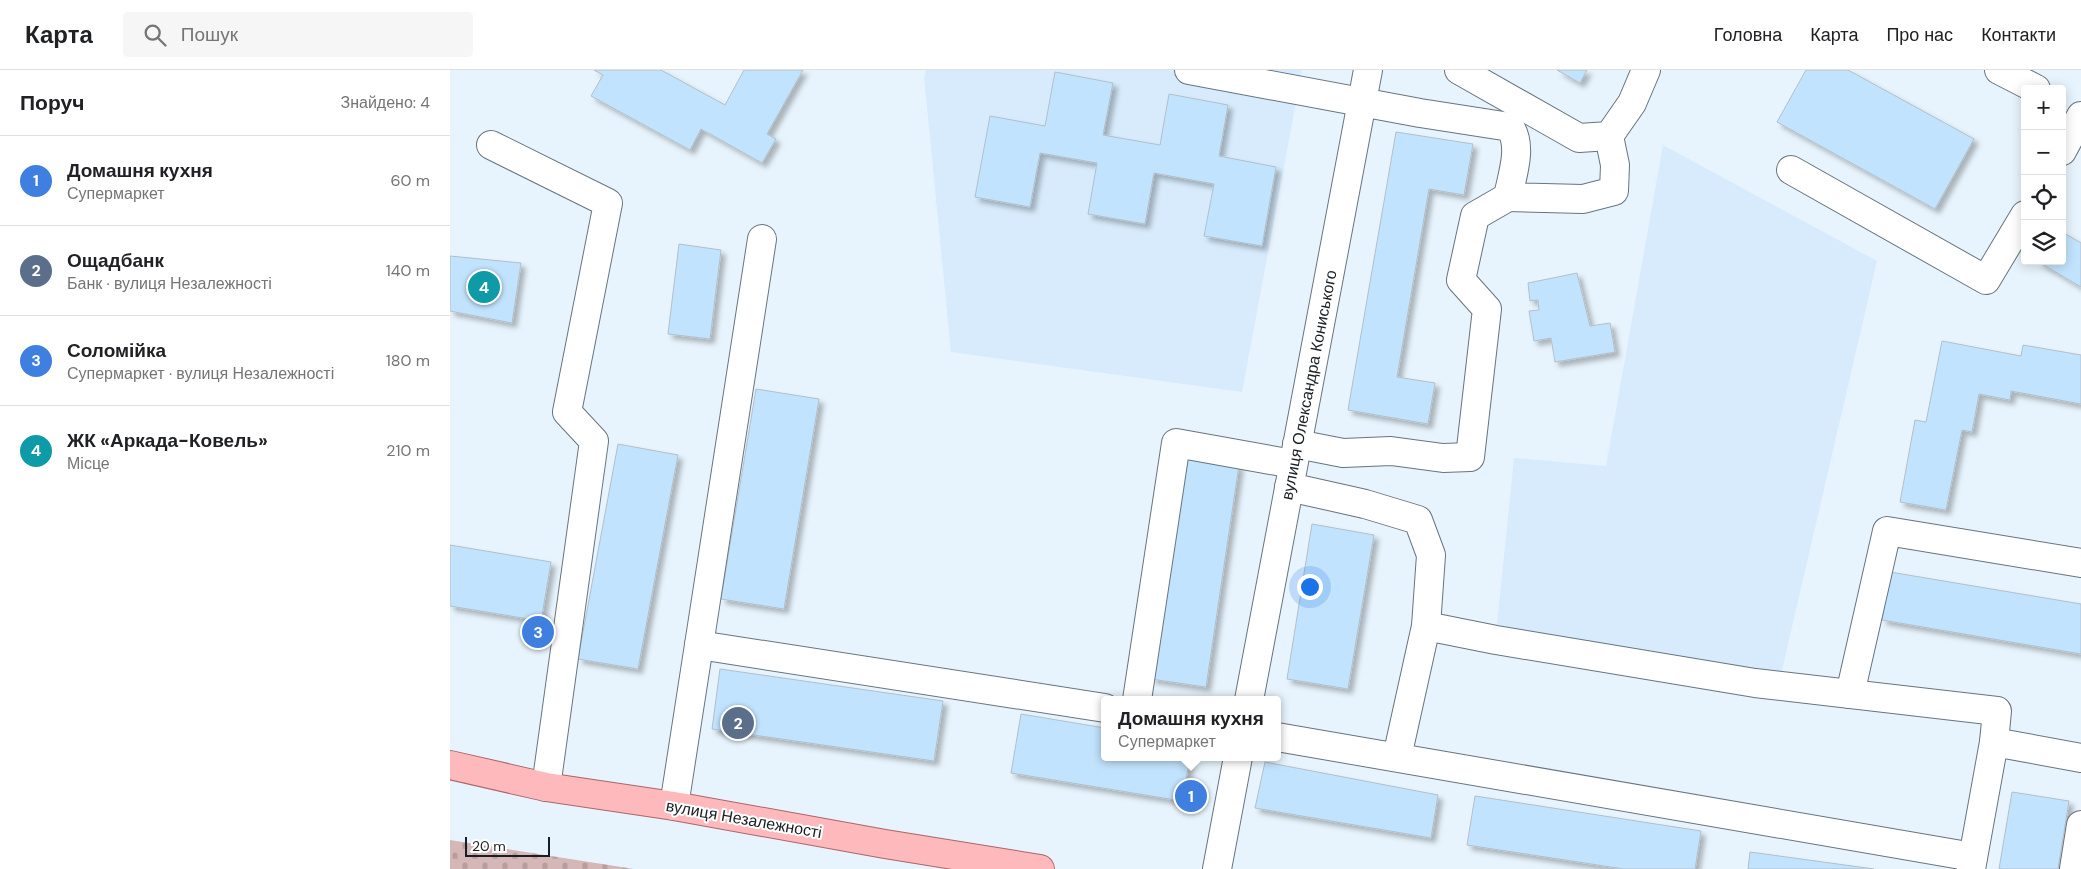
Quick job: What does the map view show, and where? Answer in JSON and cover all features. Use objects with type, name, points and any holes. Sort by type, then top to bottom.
[{"type":"main road","name":"вулиця Незалежності","points":[[450,765],[546,787],[674,806],[885,844],[1040,869]]},
{"type":"street","points":[[1190,70],[1362,103],[1510,127],[1515,134],[1516,159],[1508,197]]},
{"type":"street","name":"вулиця Олександра Кониського","points":[[1250,696],[1368,70]]},
{"type":"street","points":[[1459,70],[1579,138],[1609,136]]},
{"type":"street","points":[[1293,465],[1343,453],[1391,451],[1442,458],[1470,457],[1487,309],[1461,280],[1475,216],[1508,197],[1583,199],[1614,191],[1615,165],[1609,136],[1632,103],[1646,70]]},
{"type":"street","points":[[1999,70],[2028,85]]},
{"type":"street","points":[[2066,106],[2081,115],[2066,143]]},
{"type":"street","points":[[491,144],[608,203],[567,412],[594,441],[546,787]]},
{"type":"street","points":[[1791,170],[1986,280],[2022,220]]},
{"type":"street","points":[[674,806],[762,239]]},
{"type":"street","points":[[1139,696],[1176,443],[1293,465],[1365,504],[1418,520],[1431,555],[1426,626],[1397,757]]},
{"type":"street","points":[[1850,694],[1886,531],[2081,563]]},
{"type":"street","points":[[1281,737],[1972,863],[1994,742],[1997,712],[1755,683],[1496,640],[1426,626]]},
{"type":"street","points":[[699,645],[1101,707]]},
{"type":"street","points":[[1994,742],[2081,758]]},
{"type":"street","points":[[1217,869],[1237,761]]},
{"type":"street","points":[[2074,869],[2081,825]]},
{"type":"shaded area","points":[[926,70],[1302,70],[1242,392],[951,352],[924,77]]},
{"type":"shaded area","points":[[1663,145],[1877,261],[1779,683],[1496,634],[1514,458],[1606,466]]},
{"type":"green space","points":[[450,840],[634,869],[450,869]]},
{"type":"building","points":[[594,70],[661,70],[725,105],[744,70],[803,70],[767,134],[776,139],[762,163],[701,129],[690,150],[591,96],[603,75]]},
{"type":"building","points":[[1557,70],[1587,70],[1580,83]]},
{"type":"building","points":[[1806,70],[1848,70],[1974,139],[1935,209],[1777,122]]},
{"type":"building","points":[[1055,72],[1113,83],[1103,135],[1160,145],[1169,94],[1228,105],[1219,156],[1276,167],[1262,246],[1204,236],[1214,184],[1154,173],[1145,224],[1088,214],[1097,163],[1040,153],[1030,207],[975,197],[990,116],[1045,126]]},
{"type":"building","points":[[1396,132],[1473,144],[1464,195],[1429,189],[1397,377],[1435,383],[1428,424],[1348,410]]},
{"type":"building","points":[[2066,234],[2081,243],[2081,287],[2044,265],[2066,265]]},
{"type":"building","points":[[679,244],[721,250],[710,339],[668,334]]},
{"type":"building","points":[[450,256],[521,263],[512,323],[450,311]]},
{"type":"building","points":[[1577,273],[1590,326],[1610,323],[1615,352],[1555,362],[1551,338],[1534,341],[1529,311],[1539,310],[1538,300],[1530,301],[1528,283]]},
{"type":"building","points":[[1942,341],[2021,356],[2023,345],[2081,355],[2081,404],[2011,391],[2010,400],[1979,394],[1972,432],[1962,430],[1946,510],[1900,502],[1915,420],[1926,422]]},
{"type":"building","points":[[756,389],[819,399],[784,609],[721,599]]},
{"type":"building","points":[[618,444],[678,455],[638,669],[578,659]]},
{"type":"building","points":[[1185,456],[1239,465],[1206,687],[1151,679]]},
{"type":"building","points":[[1312,524],[1374,535],[1348,689],[1287,679]]},
{"type":"building","points":[[450,545],[551,562],[541,621],[450,606]]},
{"type":"building","points":[[1890,572],[2081,604],[2081,654],[1882,620]]},
{"type":"building","points":[[720,669],[943,701],[934,761],[712,729]]},
{"type":"building","points":[[1021,714],[1101,727],[1101,761],[1189,761],[1182,801],[1011,773]]},
{"type":"building","points":[[1265,762],[1438,795],[1431,838],[1255,808]]},
{"type":"building","points":[[2012,792],[2069,801],[2058,869],[1999,869]]},
{"type":"building","points":[[1475,796],[1701,831],[1695,869],[1624,869],[1467,845]]},
{"type":"building","points":[[1750,852],[1874,869],[1748,869]]},
{"type":"place","name":"ЖК «Аркада-Ковель»","points":[[484,287]]},
{"type":"place","name":"Соломійка","points":[[538,632]]},
{"type":"place","name":"Ощадбанк","points":[[738,723]]},
{"type":"place","name":"Домашня кухня","points":[[1191,796]]}]
